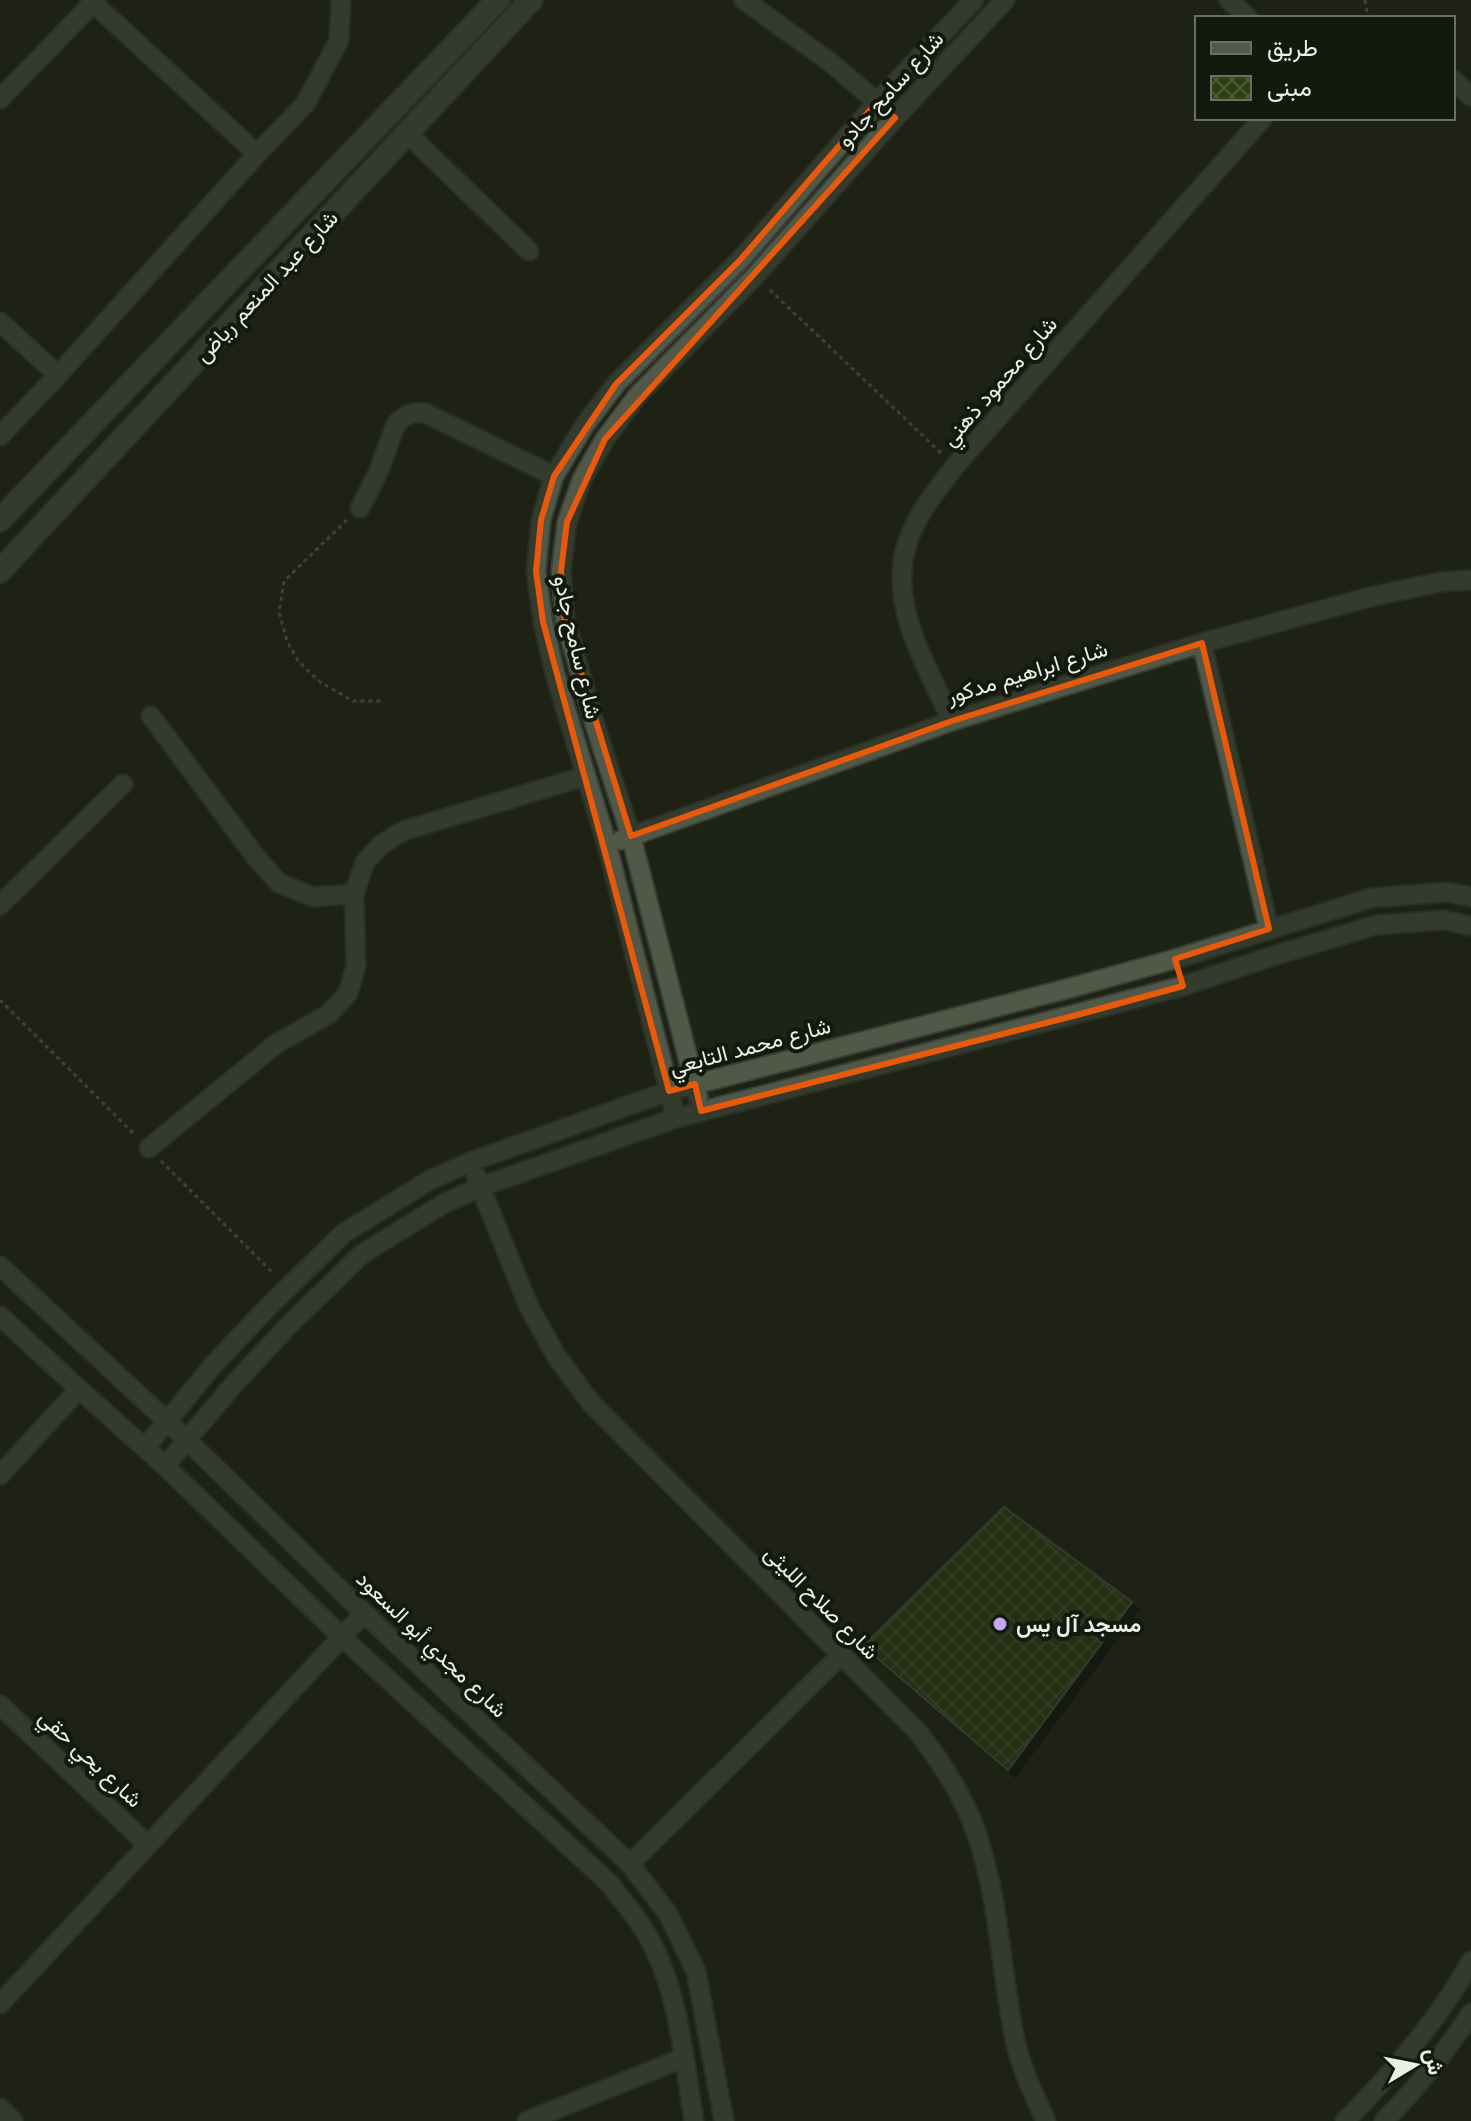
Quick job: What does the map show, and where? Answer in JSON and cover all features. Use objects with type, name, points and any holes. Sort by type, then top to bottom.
[{"type":"street","points":[[0,436],[306,103],[339,40],[341,0]]},
{"type":"street","name":"شارع عبد المنعم رياض","points":[[0,520],[498,0]]},
{"type":"street","points":[[744,0],[830,62],[895,118]]},
{"type":"street","name":"شارع سامح جادو","points":[[676,1118],[607,845],[555,674],[543,622],[536,571],[541,520],[554,476],[584,426],[616,384],[741,259],[877,102],[974,0]]},
{"type":"street","name":"شارع سامح جادو","points":[[701,1111],[631,836],[565,620],[561,571],[567,522],[582,479],[605,439],[638,395],[755,276],[1005,0]]},
{"type":"street","points":[[1229,0],[1246,16]]},
{"type":"street","points":[[0,99],[91,2],[257,154]]},
{"type":"street","name":"شارع عبد المنعم رياض","points":[[0,571],[408,134],[519,4]]},
{"type":"street","points":[[1455,82],[1471,96]]},
{"type":"street","name":"شارع محمود ذهني","points":[[952,721],[913,637],[903,604],[902,569],[910,535],[927,504],[955,466],[1261,120]]},
{"type":"street","points":[[408,134],[529,251]]},
{"type":"street","points":[[0,322],[58,375]]},
{"type":"street","points":[[360,508],[378,473],[396,424],[416,412],[425,413],[554,476]]},
{"type":"street","name":"شارع ابراهيم مدكور","points":[[607,845],[952,721],[1202,643],[1370,597],[1440,582],[1471,580]]},
{"type":"street","points":[[1202,643],[1269,929]]},
{"type":"street","points":[[151,716],[255,856],[279,883],[313,897],[354,894]]},
{"type":"street","points":[[149,1148],[276,1044],[329,1014],[348,993],[356,966],[354,894],[365,862],[382,844],[403,831],[586,776]]},
{"type":"street","points":[[0,905],[123,784]]},
{"type":"street","name":"شارع محمد التابعي","points":[[145,1448],[224,1354],[344,1233],[430,1180],[470,1162],[669,1091],[1070,988],[1371,898],[1447,892],[1471,897]]},
{"type":"street","points":[[165,1466],[272,1343],[362,1254],[443,1204],[480,1187],[676,1118],[1183,986],[1376,925],[1444,920],[1471,926]]},
{"type":"street","points":[[1175,959],[1183,986]]},
{"type":"street","name":"شارع صلاح الليثى","points":[[470,1162],[529,1307],[557,1357],[591,1403],[918,1732],[943,1764],[963,1800],[978,1838],[989,1877],[1015,2039],[1028,2082],[1046,2121]]},
{"type":"street","name":"شارع مجدي أبو السعود","points":[[0,1266],[186,1439],[364,1613],[630,1864],[668,1914],[696,1971],[724,2121]]},
{"type":"street","points":[[0,1316],[165,1466],[342,1637],[609,1883],[643,1928],[669,1982],[694,2121]]},
{"type":"street","points":[[0,1475],[79,1389]]},
{"type":"street","points":[[0,2004],[364,1613]]},
{"type":"street","points":[[630,1864],[841,1655]]},
{"type":"street","name":"شارع يحي حقي","points":[[0,1705],[148,1845]]},
{"type":"street","points":[[1345,2121],[1386,2080],[1422,2036],[1471,1961]]},
{"type":"street","points":[[1384,2121],[1407,2098],[1471,2013]]},
{"type":"street","points":[[527,2121],[683,2058]]},
{"type":"street","points":[[0,2108],[13,2121]]},
{"type":"path","points":[[755,276],[955,466]]},
{"type":"path","points":[[360,508],[284,581],[279,612],[287,641],[298,661],[320,682],[353,701],[384,701]]},
{"type":"highlighted area","points":[[877,102],[895,118],[605,439],[567,522],[561,571],[565,620],[631,836],[952,721],[1202,643],[1269,929],[1175,959],[1183,986],[1077,1015],[701,1111],[695,1084],[669,1091],[543,622],[536,571],[541,520],[554,476],[616,384],[741,259]]},
{"type":"building","name":"مسجد آل يس","points":[[1004,1507],[1132,1602],[1008,1770],[863,1646]]},
{"type":"place","name":"مسجد آل يس","points":[[1000,1624]]}]
